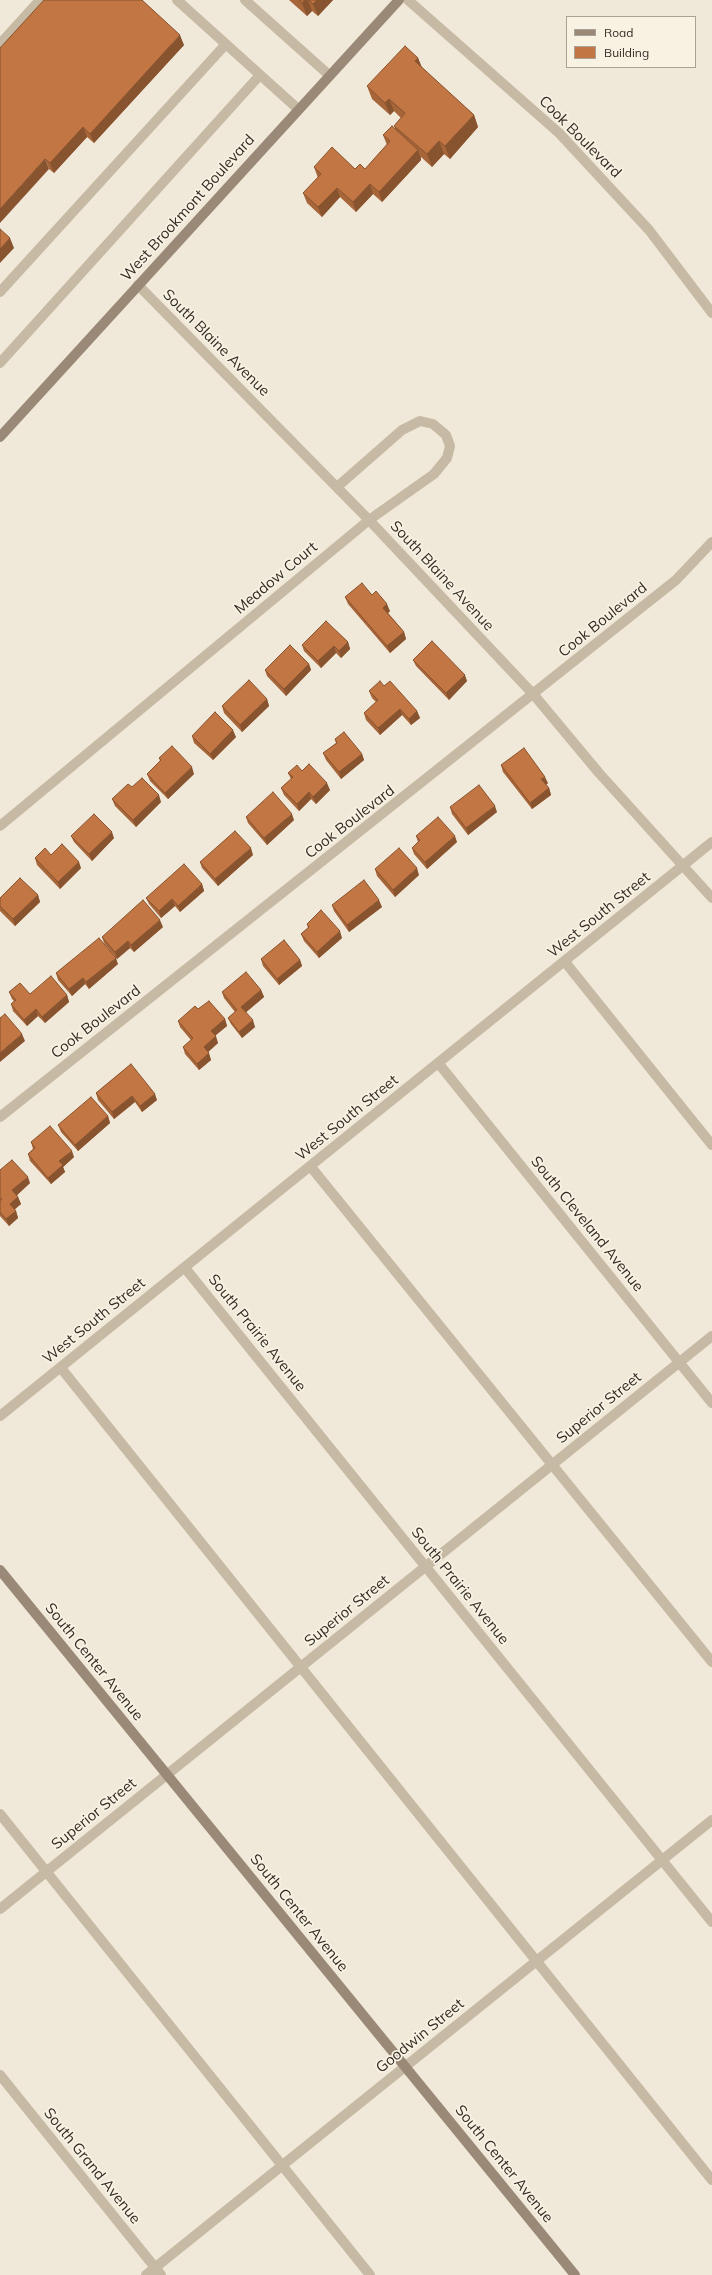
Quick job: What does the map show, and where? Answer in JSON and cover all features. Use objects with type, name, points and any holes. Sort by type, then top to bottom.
[{"type":"street","points":[[0,44],[40,0]]},
{"type":"street","points":[[177,0],[298,109]]},
{"type":"street","points":[[245,0],[330,75]]},
{"type":"street","name":"West Brookmont Boulevard","points":[[0,437],[399,0]]},
{"type":"street","name":"Cook Boulevard","points":[[408,0],[559,133],[649,230],[712,313]]},
{"type":"street","points":[[0,292],[226,44]]},
{"type":"street","points":[[0,363],[260,75]]},
{"type":"street","name":"South Blaine Avenue","points":[[138,285],[369,520],[534,695],[599,773],[684,865],[712,898]]},
{"type":"street","name":"Meadow Court","points":[[0,826],[369,520],[434,474],[447,458],[450,446],[446,435],[433,424],[420,420],[402,430],[337,487]]},
{"type":"street","name":"Cook Boulevard","points":[[0,1117],[534,695],[676,580],[712,542]]},
{"type":"street","name":"West South Street","points":[[0,1416],[439,1064],[712,842]]},
{"type":"street","points":[[565,962],[712,1145]]},
{"type":"street","name":"South Cleveland Avenue","points":[[439,1064],[712,1403]]},
{"type":"street","points":[[311,1167],[712,1662]]},
{"type":"street","name":"South Prairie Avenue","points":[[185,1268],[712,1922]]},
{"type":"street","name":"Superior Street","points":[[0,1909],[712,1336]]},
{"type":"street","points":[[61,1368],[712,2180]]},
{"type":"street","name":"South Center Avenue","points":[[0,1570],[575,2275]]},
{"type":"street","points":[[0,1814],[370,2275]]},
{"type":"street","name":"Goodwin Street","points":[[146,2275],[158,2271],[282,2166],[712,1820]]},
{"type":"street","name":"South Grand Avenue","points":[[0,2075],[158,2271]]},
{"type":"building","points":[[44,0],[142,0],[180,35],[90,134],[83,127],[50,163],[45,159],[0,209],[0,48]]},
{"type":"building","points":[[309,0],[317,0],[313,4]]},
{"type":"building","points":[[405,46],[418,58],[415,61],[474,115],[445,146],[439,141],[427,154],[394,126],[405,113],[389,99],[385,103],[367,86]]},
{"type":"building","points":[[392,126],[418,150],[379,192],[370,184],[353,202],[337,188],[318,207],[303,193],[321,174],[314,167],[332,147],[355,169],[360,164],[365,169],[390,141],[383,135]]},
{"type":"building","points":[[0,229],[10,238],[0,249]]},
{"type":"building","points":[[362,583],[372,595],[376,591],[387,604],[383,608],[404,632],[387,646],[345,597]]},
{"type":"building","points":[[326,621],[348,642],[339,651],[334,646],[318,661],[302,645]]},
{"type":"building","points":[[432,641],[465,675],[446,693],[413,660]]},
{"type":"building","points":[[290,645],[309,664],[284,689],[265,670]]},
{"type":"building","points":[[249,680],[267,699],[240,725],[222,706]]},
{"type":"building","points":[[380,681],[384,686],[390,681],[417,711],[409,719],[400,709],[378,728],[364,713],[378,700],[369,691]]},
{"type":"building","points":[[215,712],[233,730],[210,754],[192,736]]},
{"type":"building","points":[[344,732],[362,754],[339,772],[323,753],[337,743],[335,739]]},
{"type":"building","points":[[172,746],[192,767],[165,793],[147,774],[161,760],[159,758]]},
{"type":"building","points":[[524,748],[545,777],[541,779],[549,788],[530,803],[501,765]]},
{"type":"building","points":[[309,764],[327,783],[313,797],[309,792],[297,804],[281,788],[293,777],[288,773],[297,765],[302,771]]},
{"type":"building","points":[[142,778],[159,795],[133,820],[112,799],[128,784],[132,787]]},
{"type":"building","points":[[479,785],[495,806],[466,828],[450,807]]},
{"type":"building","points":[[273,792],[292,814],[264,838],[246,817]]},
{"type":"building","points":[[94,814],[112,832],[89,854],[71,836]]},
{"type":"building","points":[[438,817],[455,836],[425,862],[412,848],[420,840],[416,836]]},
{"type":"building","points":[[235,831],[251,848],[215,879],[200,862]]},
{"type":"building","points":[[62,844],[79,862],[58,882],[35,858],[45,848],[51,855]]},
{"type":"building","points":[[399,848],[417,868],[393,890],[375,869]]},
{"type":"building","points":[[184,864],[202,884],[178,906],[172,899],[159,911],[146,898]]},
{"type":"building","points":[[20,878],[38,895],[13,919],[0,906],[0,898]]},
{"type":"building","points":[[364,880],[379,900],[347,925],[332,905]]},
{"type":"building","points":[[143,900],[160,920],[131,945],[128,941],[115,952],[102,937]]},
{"type":"building","points":[[321,910],[340,931],[317,952],[301,934],[309,927],[307,924]]},
{"type":"building","points":[[99,938],[116,958],[86,982],[83,978],[69,989],[56,973]]},
{"type":"building","points":[[284,940],[300,960],[277,979],[261,959]]},
{"type":"building","points":[[246,972],[261,990],[241,1007],[253,1020],[239,1032],[228,1018],[237,1010],[222,992]]},
{"type":"building","points":[[51,976],[67,995],[42,1017],[36,1009],[24,1020],[11,1004],[16,1000],[9,992],[20,983],[30,994]]},
{"type":"building","points":[[209,1001],[225,1019],[211,1031],[216,1036],[204,1047],[209,1053],[197,1064],[183,1047],[193,1038],[178,1021],[195,1006],[198,1009]]},
{"type":"building","points":[[5,1014],[22,1034],[0,1053],[0,1018]]},
{"type":"building","points":[[131,1064],[155,1094],[140,1106],[132,1096],[112,1112],[96,1093]]},
{"type":"building","points":[[91,1097],[108,1116],[75,1145],[58,1125]]},
{"type":"building","points":[[50,1126],[72,1151],[59,1161],[63,1165],[48,1178],[28,1154],[35,1148],[31,1142]]},
{"type":"building","points":[[12,1160],[28,1177],[12,1190],[18,1197],[10,1204],[16,1211],[6,1219],[0,1212],[0,1201],[2,1199],[0,1198],[0,1170]]}]
